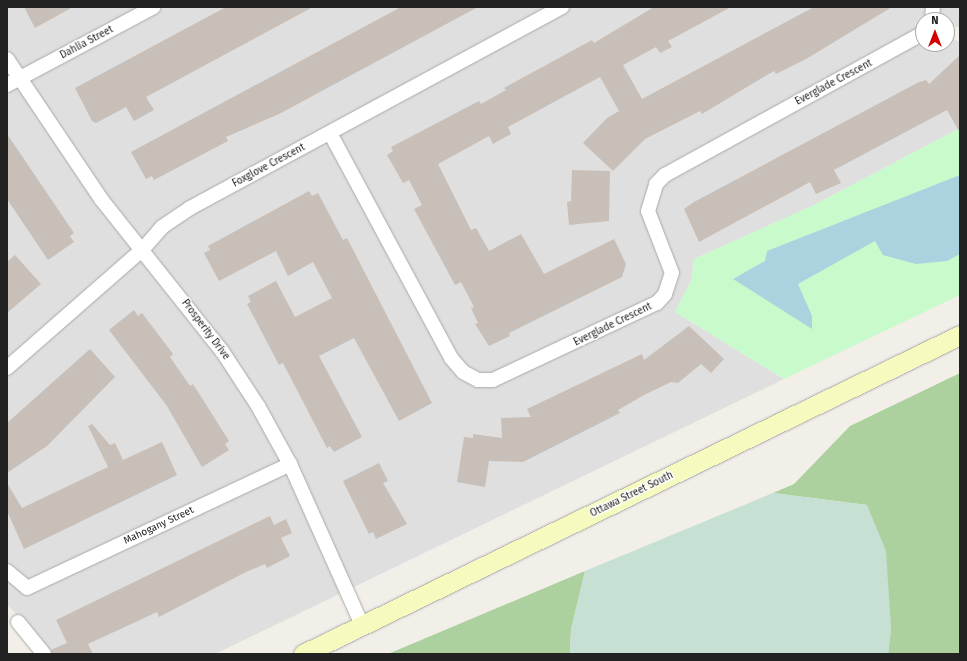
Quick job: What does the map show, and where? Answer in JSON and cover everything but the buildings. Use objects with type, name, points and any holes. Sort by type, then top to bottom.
[{"type":"main road","name":"Ottawa Street South","points":[[303,654],[960,335]]},
{"type":"street","name":"Dahlia Street","points":[[7,85],[154,7]]},
{"type":"street","name":"Foxglove Crescent","points":[[7,368],[143,249],[162,227],[190,208],[562,7]]},
{"type":"street","name":"Everglade Crescent","points":[[330,133],[451,358],[468,375],[493,380],[657,304],[665,294],[672,273],[648,211],[656,184],[665,175],[915,37]]},
{"type":"street","name":"Prosperity Drive","points":[[7,59],[101,199],[143,249],[222,351],[290,464],[362,625]]},
{"type":"street","name":"Mahogany Street","points":[[7,571],[27,588],[290,464]]},
{"type":"street","points":[[18,622],[44,654]]},
{"type":"shaded area","points":[[7,7],[960,7],[960,28],[955,27],[955,12],[915,12],[915,52],[955,52],[955,40],[960,42],[960,128],[814,205],[694,259],[691,281],[675,312],[784,379],[215,654],[51,654],[7,604]]},
{"type":"green space","points":[[960,128],[960,295],[784,379],[675,312],[691,281],[694,259],[814,205]]},
{"type":"green space","points":[[960,373],[960,654],[888,654],[891,628],[867,505],[773,493],[794,484],[850,426]]},
{"type":"green space","points":[[773,493],[867,505],[886,551],[891,628],[888,654],[570,654],[571,630],[585,571]]},
{"type":"green space","points":[[585,571],[571,630],[570,654],[388,654]]},
{"type":"water","points":[[960,175],[960,254],[947,261],[916,264],[883,255],[875,241],[798,284],[812,316],[812,329],[733,279],[765,261],[767,251]]}]
